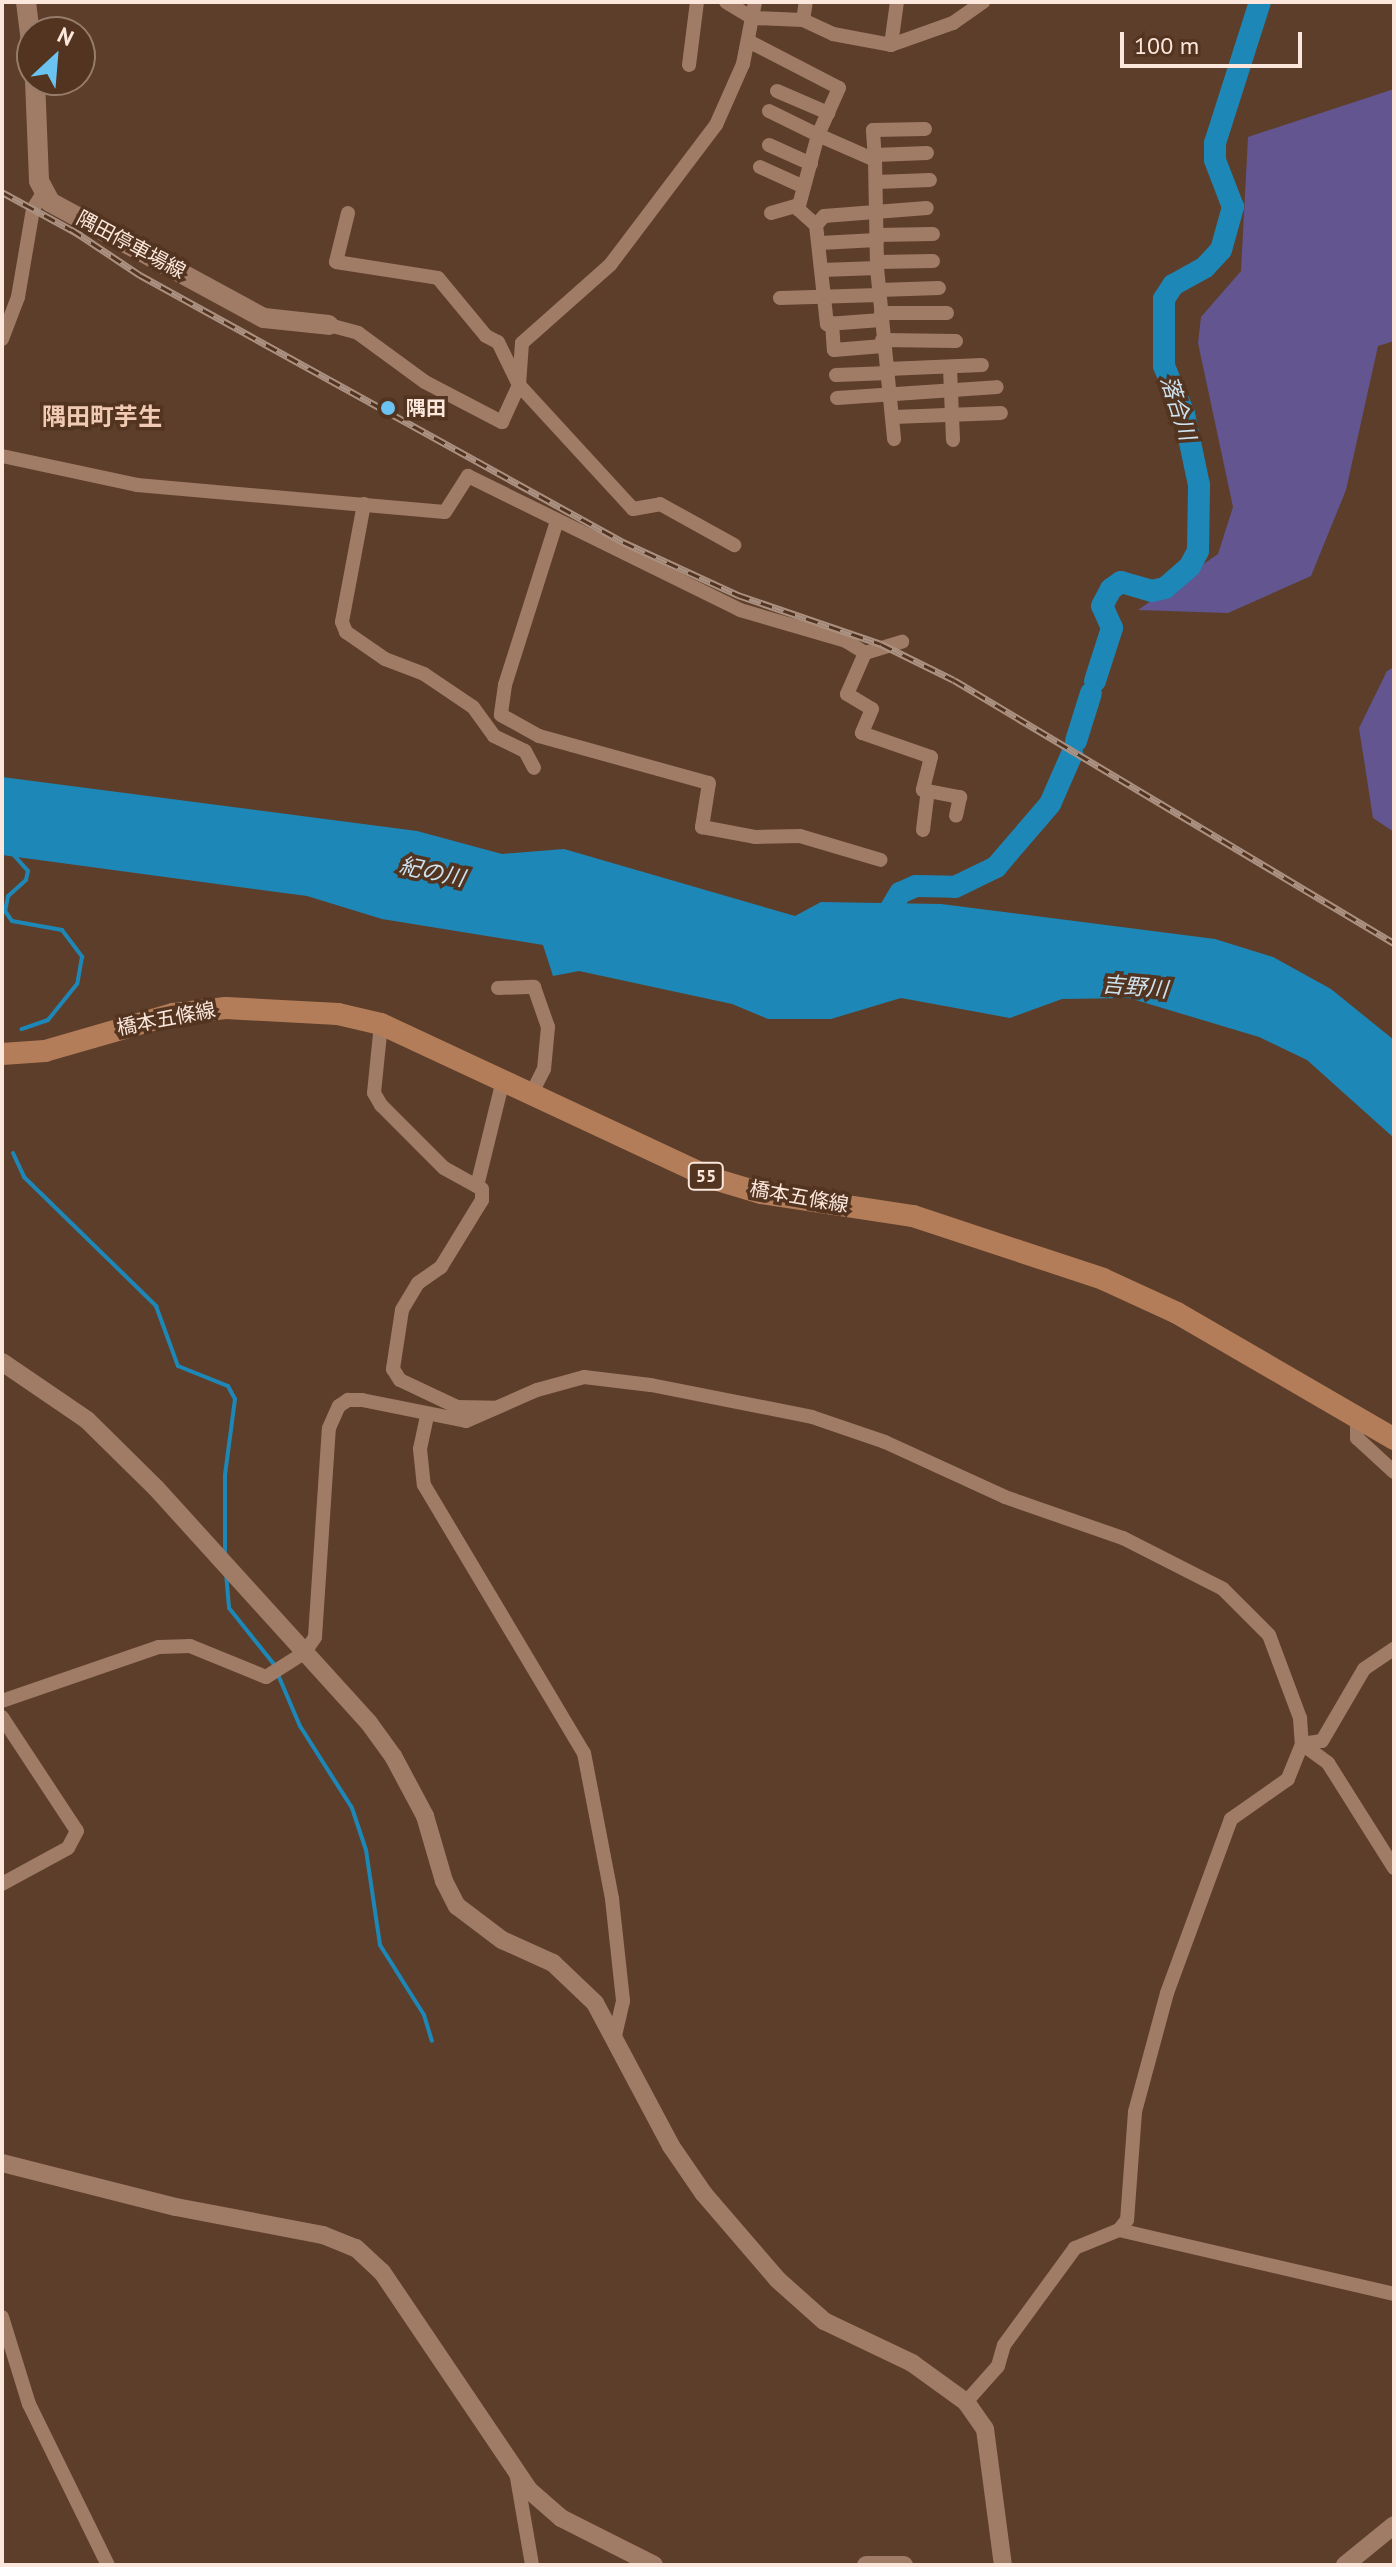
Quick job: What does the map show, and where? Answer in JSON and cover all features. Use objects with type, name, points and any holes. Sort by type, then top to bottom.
[{"type":"main road","points":[[36,96],[43,193]]},
{"type":"main road","name":"隅田停車場線","points":[[43,193],[64,210],[264,318],[329,325]]},
{"type":"main road","name":"橋本五條線","points":[[2,1054],[45,1051],[173,1014],[226,1008],[338,1014],[381,1024],[714,1179],[761,1193],[913,1216],[1103,1279],[1177,1313],[1394,1439]]},
{"type":"street","points":[[689,65],[697,2]]},
{"type":"street","points":[[726,2],[753,18],[803,20],[833,34],[891,45],[953,23],[983,2]]},
{"type":"street","points":[[329,325],[358,333],[425,382],[502,422],[519,385],[522,343],[610,265],[640,230],[716,125],[750,42],[755,2]]},
{"type":"street","points":[[803,20],[806,2]]},
{"type":"street","points":[[891,45],[897,2]]},
{"type":"street","points":[[750,42],[839,88],[818,135],[799,205]]},
{"type":"street","points":[[777,91],[828,113]]},
{"type":"street","points":[[769,111],[875,158],[927,153]]},
{"type":"street","points":[[894,439],[877,265],[873,130],[925,129]]},
{"type":"street","points":[[769,145],[811,164]]},
{"type":"street","points":[[760,167],[804,187]]},
{"type":"street","points":[[876,182],[930,180]]},
{"type":"street","points":[[2,339],[18,297],[33,209],[43,193]]},
{"type":"street","points":[[771,213],[799,205]]},
{"type":"street","points":[[799,205],[816,225],[827,324],[881,316],[947,313]]},
{"type":"street","points":[[816,225],[824,216],[927,208]]},
{"type":"street","points":[[348,213],[336,262],[438,278],[486,336],[498,342],[519,385],[633,509],[660,504],[734,545]]},
{"type":"street","points":[[820,243],[933,234]]},
{"type":"street","points":[[822,270],[933,261]]},
{"type":"street","points":[[780,298],[939,288]]},
{"type":"street","points":[[832,323],[834,350],[883,343],[956,341]]},
{"type":"street","points":[[836,375],[982,365]]},
{"type":"street","points":[[950,368],[953,440]]},
{"type":"street","points":[[837,398],[997,387]]},
{"type":"street","points":[[893,417],[1001,413]]},
{"type":"street","points":[[2,456],[92,479],[445,512],[468,476],[740,610],[846,641],[865,653],[892,645]]},
{"type":"street","points":[[364,504],[342,622],[346,632],[385,659],[424,674],[473,707],[494,736],[525,751],[534,768]]},
{"type":"street","points":[[557,521],[505,685],[501,715],[539,736],[709,783],[702,827],[756,837],[800,836],[881,860]]},
{"type":"street","points":[[865,653],[847,694],[872,709],[862,733],[931,757],[923,790],[960,797],[956,816]]},
{"type":"street","points":[[923,830],[928,791]]},
{"type":"street","points":[[498,988],[534,987],[548,1027],[544,1069],[532,1093]]},
{"type":"street","points":[[381,1024],[374,1093],[381,1105],[444,1168],[477,1186]]},
{"type":"street","points":[[500,1408],[457,1407],[400,1380],[393,1369],[402,1310],[418,1283],[441,1267],[482,1200],[477,1186],[503,1080]]},
{"type":"street","points":[[2,1362],[87,1420],[156,1488],[393,1756],[425,1816],[457,1906],[502,1940],[553,1963],[574,1979],[615,2035],[671,2146],[704,2194],[778,2280],[824,2321],[912,2363],[966,2402],[985,2429],[1003,2565]]},
{"type":"street","points":[[2,1701],[159,1647],[190,1646],[266,1677],[304,1653],[315,1637],[330,1416],[348,1400],[466,1421],[537,1390],[584,1377],[750,1402],[885,1442],[1005,1497],[1123,1538],[1223,1589],[1269,1635],[1300,1718],[1302,1744],[1288,1779],[1231,1819],[1147,2053],[1135,2112],[1127,2220],[1119,2230],[1075,2248],[1004,2345],[998,2366],[966,2402]]},
{"type":"street","points":[[427,1416],[420,1449],[424,1485],[584,1753],[612,1899],[623,2001],[615,2035]]},
{"type":"street","points":[[1357,1417],[1357,1438],[1394,1472]]},
{"type":"street","points":[[1302,1744],[1322,1741],[1364,1669],[1394,1649]]},
{"type":"street","points":[[2,1717],[77,1831],[68,1848],[2,1884]]},
{"type":"street","points":[[1302,1744],[1328,1763],[1394,1868]]},
{"type":"street","points":[[2,2163],[189,2210],[323,2235],[356,2248],[382,2272],[516,2472],[561,2518],[654,2565]]},
{"type":"street","points":[[1119,2230],[1394,2291]]},
{"type":"street","points":[[2,2317],[29,2404],[108,2565]]},
{"type":"street","points":[[516,2472],[532,2565]]},
{"type":"street","points":[[1345,2565],[1394,2525]]},
{"type":"street","points":[[866,2565],[904,2565]]},
{"type":"shaded area","points":[[1394,89],[1394,341],[1378,346],[1346,490],[1311,576],[1228,613],[1138,610],[1218,554],[1233,507],[1198,343],[1201,317],[1241,271],[1248,137]]},
{"type":"shaded area","points":[[1394,667],[1394,832],[1373,818],[1359,728],[1387,671]]},
{"type":"water","points":[[2,777],[417,831],[502,854],[564,849],[795,916],[821,902],[941,904],[1215,939],[1273,957],[1331,989],[1394,1040],[1394,1138],[1307,1060],[1259,1037],[1129,998],[1062,999],[1010,1018],[901,998],[831,1019],[768,1019],[732,1004],[579,971],[553,976],[543,945],[382,919],[307,896],[2,855]]},
{"type":"waterway","name":"落合川","points":[[1095,681],[1112,628],[1102,606],[1111,589],[1121,582],[1152,591],[1165,588],[1190,566],[1198,551],[1199,485],[1184,414],[1164,366],[1164,299],[1173,285],[1205,267],[1221,250],[1233,207],[1215,160],[1215,143],[1260,2]]},
{"type":"waterway","name":"落合川","points":[[1076,741],[1091,693]]},
{"type":"waterway","name":"落合川","points":[[878,930],[900,893],[916,886],[955,887],[996,867],[1050,804],[1072,754]]},
{"type":"waterway","points":[[11,852],[28,871],[26,880],[8,896],[5,911],[12,921],[62,930],[82,957],[77,984],[48,1020],[22,1029]]},
{"type":"waterway","points":[[13,1153],[24,1177],[156,1306],[178,1366],[228,1386],[235,1399],[225,1475],[225,1556]]},
{"type":"waterway","points":[[226,1573],[229,1608],[273,1663],[300,1726],[352,1808],[366,1850],[380,1945],[424,2015],[432,2041]]},
{"type":"railway","points":[[2,192],[81,235]]},
{"type":"railway","points":[[71,229],[140,275],[623,542],[738,595],[881,644],[954,680],[1394,943]]},
{"type":"place","name":"隅田","points":[[388,408]]},
{"type":"district","name":"隅田町芋生","points":[[102,417]]},
{"type":"water label","name":"紀の川","points":[[432,872]]},
{"type":"water label","name":"吉野川","points":[[1135,987]]}]
